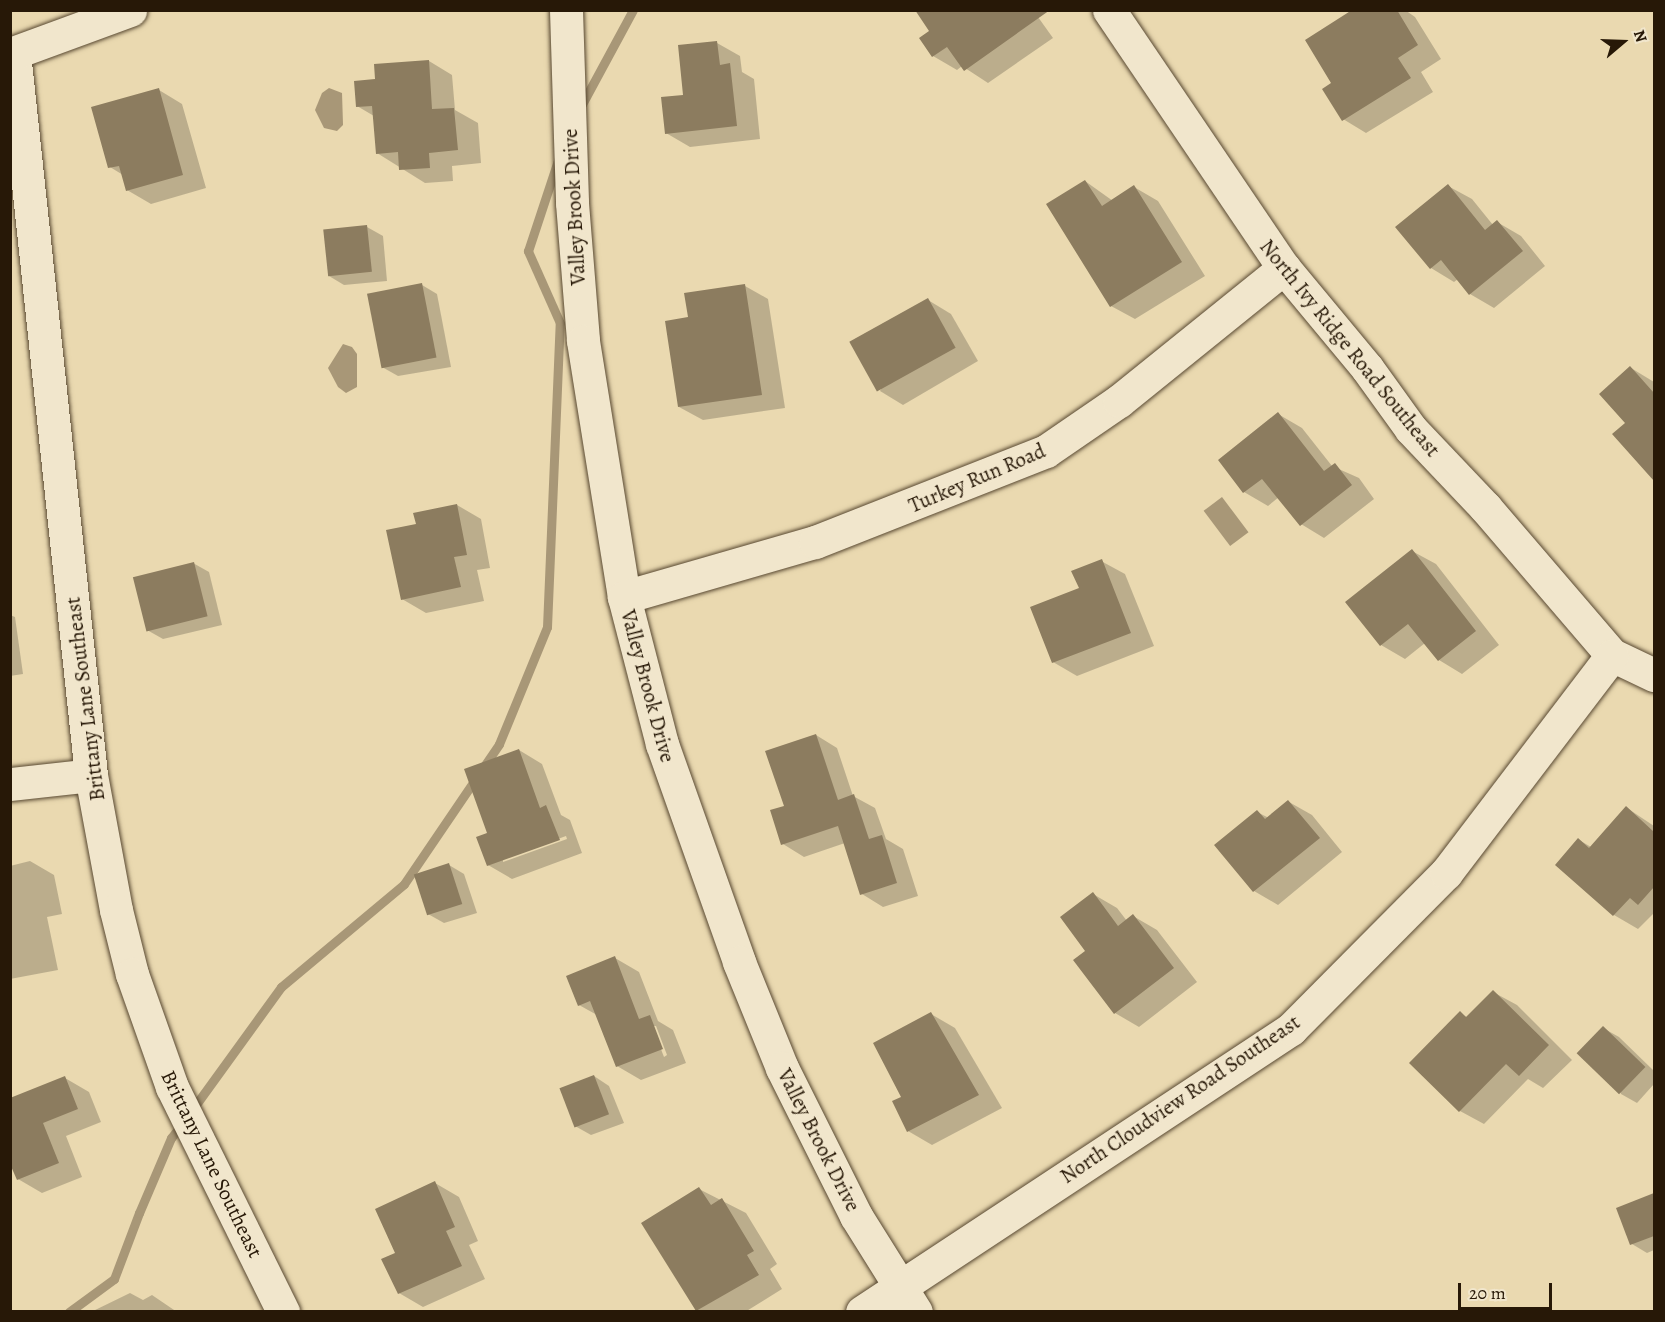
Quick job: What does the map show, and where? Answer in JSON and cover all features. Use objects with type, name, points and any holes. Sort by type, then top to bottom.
[{"type":"street","points":[[12,53],[130,10]]},
{"type":"street","name":"Valley Brook Drive","points":[[566,10],[572,203],[583,341],[624,597],[662,744],[743,972],[782,1068],[856,1216],[908,1298]]},
{"type":"street","name":"North Ivy Ridge Road Southeast","points":[[1109,10],[1284,268],[1367,368],[1411,429],[1485,507],[1612,655],[1654,675]]},
{"type":"street","name":"Brittany Lane Southeast","points":[[12,53],[91,775],[116,910],[151,1031],[172,1086],[283,1311]]},
{"type":"street","name":"Turkey Run Road","points":[[624,597],[815,542],[1046,451],[1119,401],[1284,268]]},
{"type":"street","name":"North Cloudview Road Southeast","points":[[862,1311],[908,1298],[1291,1029],[1446,873],[1612,655]]},
{"type":"street","points":[[10,784],[91,775]]},
{"type":"shaded area","points":[[329,88],[342,93],[343,125],[337,131],[324,128],[315,110],[322,93]]},
{"type":"shaded area","points":[[343,344],[352,347],[357,354],[357,387],[346,393],[338,387],[328,368]]},
{"type":"shaded area","points":[[1222,497],[1248,532],[1230,546],[1204,511]]},
{"type":"building","points":[[915,10],[1050,10],[964,71],[947,47],[932,57],[919,38],[929,31]]},
{"type":"building","points":[[1352,10],[1397,10],[1418,45],[1398,58],[1411,78],[1342,121],[1322,89],[1331,83],[1305,40]]},
{"type":"building","points":[[717,41],[720,65],[730,63],[737,126],[665,134],[661,97],[683,95],[678,45]]},
{"type":"building","points":[[429,60],[432,109],[454,108],[458,150],[429,153],[430,168],[399,170],[398,152],[376,154],[372,106],[356,107],[354,81],[375,79],[374,64]]},
{"type":"building","points":[[159,88],[183,175],[126,191],[119,166],[108,168],[91,107]]},
{"type":"building","points":[[1085,180],[1102,206],[1134,185],[1182,262],[1110,307],[1046,204]]},
{"type":"building","points":[[1448,184],[1485,230],[1497,220],[1523,251],[1469,295],[1441,260],[1430,269],[1395,227]]},
{"type":"building","points":[[367,225],[372,272],[328,276],[323,230]]},
{"type":"building","points":[[422,283],[437,358],[382,368],[367,294]]},
{"type":"building","points":[[745,284],[762,395],[678,407],[665,321],[688,317],[684,293]]},
{"type":"building","points":[[928,298],[956,348],[877,391],[849,342]]},
{"type":"building","points":[[1630,366],[1654,393],[1654,481],[1612,434],[1625,423],[1599,394]]},
{"type":"building","points":[[1278,412],[1324,471],[1335,463],[1352,485],[1300,526],[1262,479],[1243,493],[1218,460]]},
{"type":"building","points":[[457,504],[467,555],[454,557],[461,587],[401,600],[386,530],[416,524],[413,513]]},
{"type":"building","points":[[1412,549],[1476,631],[1438,661],[1408,624],[1380,646],[1345,602]]},
{"type":"building","points":[[1102,559],[1131,633],[1052,663],[1030,607],[1079,588],[1071,571]]},
{"type":"building","points":[[194,562],[208,616],[146,632],[133,577]]},
{"type":"building","points":[[816,734],[838,800],[854,794],[869,839],[882,835],[897,883],[860,895],[838,826],[781,845],[770,810],[784,806],[765,751]]},
{"type":"building","points":[[519,749],[540,808],[546,805],[560,840],[487,866],[476,837],[487,833],[464,769]]},
{"type":"building","points":[[1288,800],[1320,838],[1253,892],[1214,845],[1257,810],[1265,819]]},
{"type":"building","points":[[1626,806],[1654,832],[1654,887],[1638,905],[1630,898],[1613,916],[1555,865],[1578,838],[1589,848]]},
{"type":"building","points":[[449,863],[462,904],[427,915],[414,874]]},
{"type":"building","points":[[1093,892],[1118,926],[1133,914],[1174,968],[1114,1014],[1073,960],[1085,951],[1060,917]]},
{"type":"building","points":[[615,956],[639,1019],[650,1015],[663,1049],[616,1067],[590,1001],[578,1006],[566,976]]},
{"type":"building","points":[[1493,990],[1549,1045],[1519,1076],[1506,1064],[1459,1112],[1409,1063],[1460,1011],[1466,1017]]},
{"type":"building","points":[[931,1012],[979,1095],[907,1132],[892,1101],[901,1097],[873,1043]]},
{"type":"building","points":[[1603,1026],[1645,1067],[1619,1094],[1577,1053]]},
{"type":"building","points":[[594,1075],[609,1114],[575,1127],[559,1088]]},
{"type":"building","points":[[65,1076],[78,1109],[43,1123],[59,1163],[17,1180],[10,1164],[10,1098]]},
{"type":"building","points":[[435,1181],[455,1227],[446,1231],[462,1266],[398,1294],[381,1259],[395,1253],[375,1209]]},
{"type":"building","points":[[699,1187],[711,1205],[722,1198],[754,1251],[747,1255],[759,1275],[696,1311],[641,1223]]},
{"type":"building","points":[[1654,1193],[1654,1236],[1630,1245],[1616,1208]]},
{"type":"waterway","points":[[581,106],[633,10]]},
{"type":"waterway","points":[[192,1110],[281,987],[404,884],[499,744],[547,627],[560,323],[528,251],[559,157]]},
{"type":"waterway","points":[[69,1312],[114,1279],[171,1138],[182,1124]]}]
